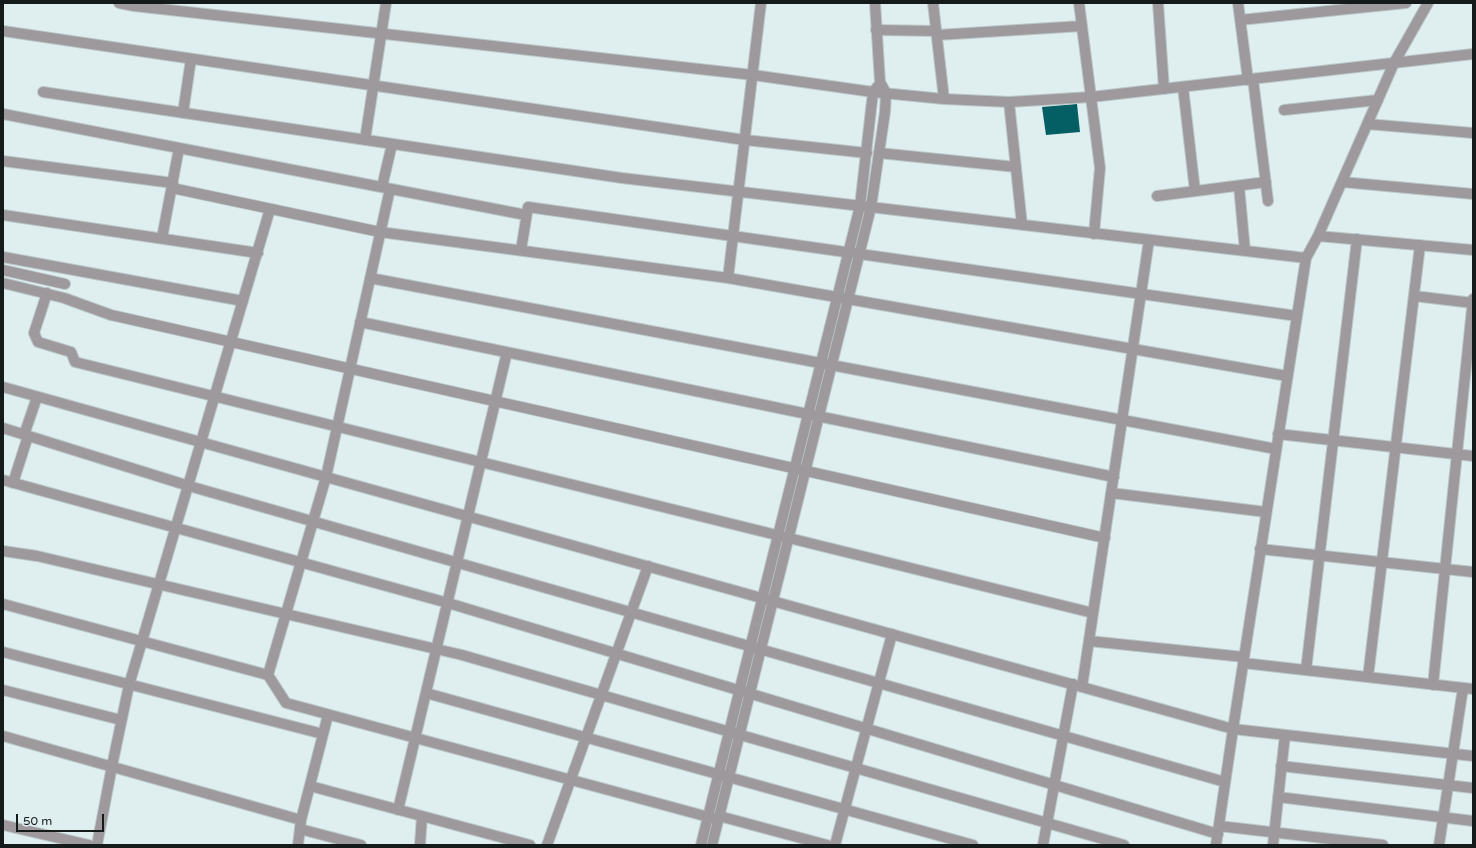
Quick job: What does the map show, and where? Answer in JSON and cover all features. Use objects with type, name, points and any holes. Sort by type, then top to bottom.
[{"type":"street","points":[[119,3],[142,7],[753,75],[873,92],[944,100],[1009,102],[1091,97],[1473,54]]},
{"type":"street","points":[[365,140],[386,3]]},
{"type":"street","points":[[728,278],[761,3]]},
{"type":"street","points":[[712,845],[871,207],[885,112],[886,93],[880,82],[875,3]]},
{"type":"street","points":[[933,3],[944,100]]},
{"type":"street","points":[[1078,3],[1100,168],[1094,234]]},
{"type":"street","points":[[1158,3],[1164,89]]},
{"type":"street","points":[[1238,3],[1268,201]]},
{"type":"street","points":[[1240,20],[1346,6],[1406,3]]},
{"type":"street","points":[[1216,845],[1260,549],[1306,258],[1318,236],[1394,63],[1428,3]]},
{"type":"street","points":[[876,30],[937,33],[1082,26]]},
{"type":"street","points":[[3,31],[745,140],[867,153]]},
{"type":"street","points":[[183,113],[191,59]]},
{"type":"street","points":[[701,845],[860,206],[873,92],[880,82]]},
{"type":"street","points":[[1183,87],[1195,191]]},
{"type":"street","points":[[43,92],[622,178],[1306,258]]},
{"type":"street","points":[[1284,110],[1378,100]]},
{"type":"street","points":[[1009,102],[1022,225]]},
{"type":"street","points":[[3,114],[526,215]]},
{"type":"street","points":[[1367,124],[1473,133]]},
{"type":"street","points":[[268,676],[326,477],[380,232],[392,144]]},
{"type":"street","points":[[162,238],[179,148]]},
{"type":"street","points":[[879,153],[1016,167]]},
{"type":"street","points":[[3,161],[172,185],[270,209],[380,232],[728,278],[1287,376]]},
{"type":"street","points":[[1157,196],[1266,182]]},
{"type":"street","points":[[1342,182],[1473,194]]},
{"type":"street","points":[[1238,186],[1245,251]]},
{"type":"street","points":[[521,250],[528,208],[1297,316]]},
{"type":"street","points":[[97,845],[129,685],[270,209]]},
{"type":"street","points":[[3,215],[258,253]]},
{"type":"street","points":[[1318,236],[1473,250]]},
{"type":"street","points":[[1306,670],[1356,239]]},
{"type":"street","points":[[1043,845],[1064,736],[1089,641],[1149,240]]},
{"type":"street","points":[[1368,677],[1420,245]]},
{"type":"street","points":[[3,257],[243,301]]},
{"type":"street","points":[[3,270],[65,284]]},
{"type":"street","points":[[370,278],[1276,449]]},
{"type":"street","points":[[3,283],[64,298],[111,315],[1105,538]]},
{"type":"street","points":[[47,293],[34,334],[38,342],[71,352],[75,362],[1093,613]]},
{"type":"street","points":[[1414,296],[1473,303]]},
{"type":"street","points":[[1433,684],[1457,455],[1470,355],[1473,299]]},
{"type":"street","points":[[360,322],[1114,477]]},
{"type":"street","points":[[398,810],[508,352]]},
{"type":"street","points":[[3,387],[1233,729],[1473,756]]},
{"type":"street","points":[[13,483],[37,397]]},
{"type":"street","points":[[3,428],[189,486],[313,522],[1225,782]]},
{"type":"street","points":[[1278,434],[1473,456]]},
{"type":"street","points":[[3,480],[448,604],[1054,786],[1218,830],[1274,832],[1383,845]]},
{"type":"street","points":[[1111,493],[1266,512]]},
{"type":"street","points":[[1260,549],[1473,572]]},
{"type":"street","points":[[3,551],[37,556],[462,655],[1124,845]]},
{"type":"street","points":[[547,845],[648,566]]},
{"type":"street","points":[[3,604],[268,676],[286,703],[708,817],[719,818],[827,845]]},
{"type":"street","points":[[835,845],[892,634]]},
{"type":"street","points":[[1089,641],[1243,660],[1306,670],[1468,688],[1453,754],[1439,845]]},
{"type":"street","points":[[3,652],[323,734]]},
{"type":"street","points":[[3,690],[121,720]]},
{"type":"street","points":[[426,693],[973,845]]},
{"type":"street","points":[[298,845],[300,825],[328,715]]},
{"type":"street","points":[[1273,845],[1285,735]]},
{"type":"street","points":[[3,736],[112,766],[362,845]]},
{"type":"street","points":[[1281,766],[1473,788]]},
{"type":"street","points":[[310,786],[530,845]]},
{"type":"street","points":[[1278,797],[1473,821]]},
{"type":"street","points":[[420,845],[422,816]]},
{"type":"street","points":[[3,825],[89,845]]},
{"type":"building","points":[[1077,104],[1080,132],[1046,135],[1042,107]]}]
